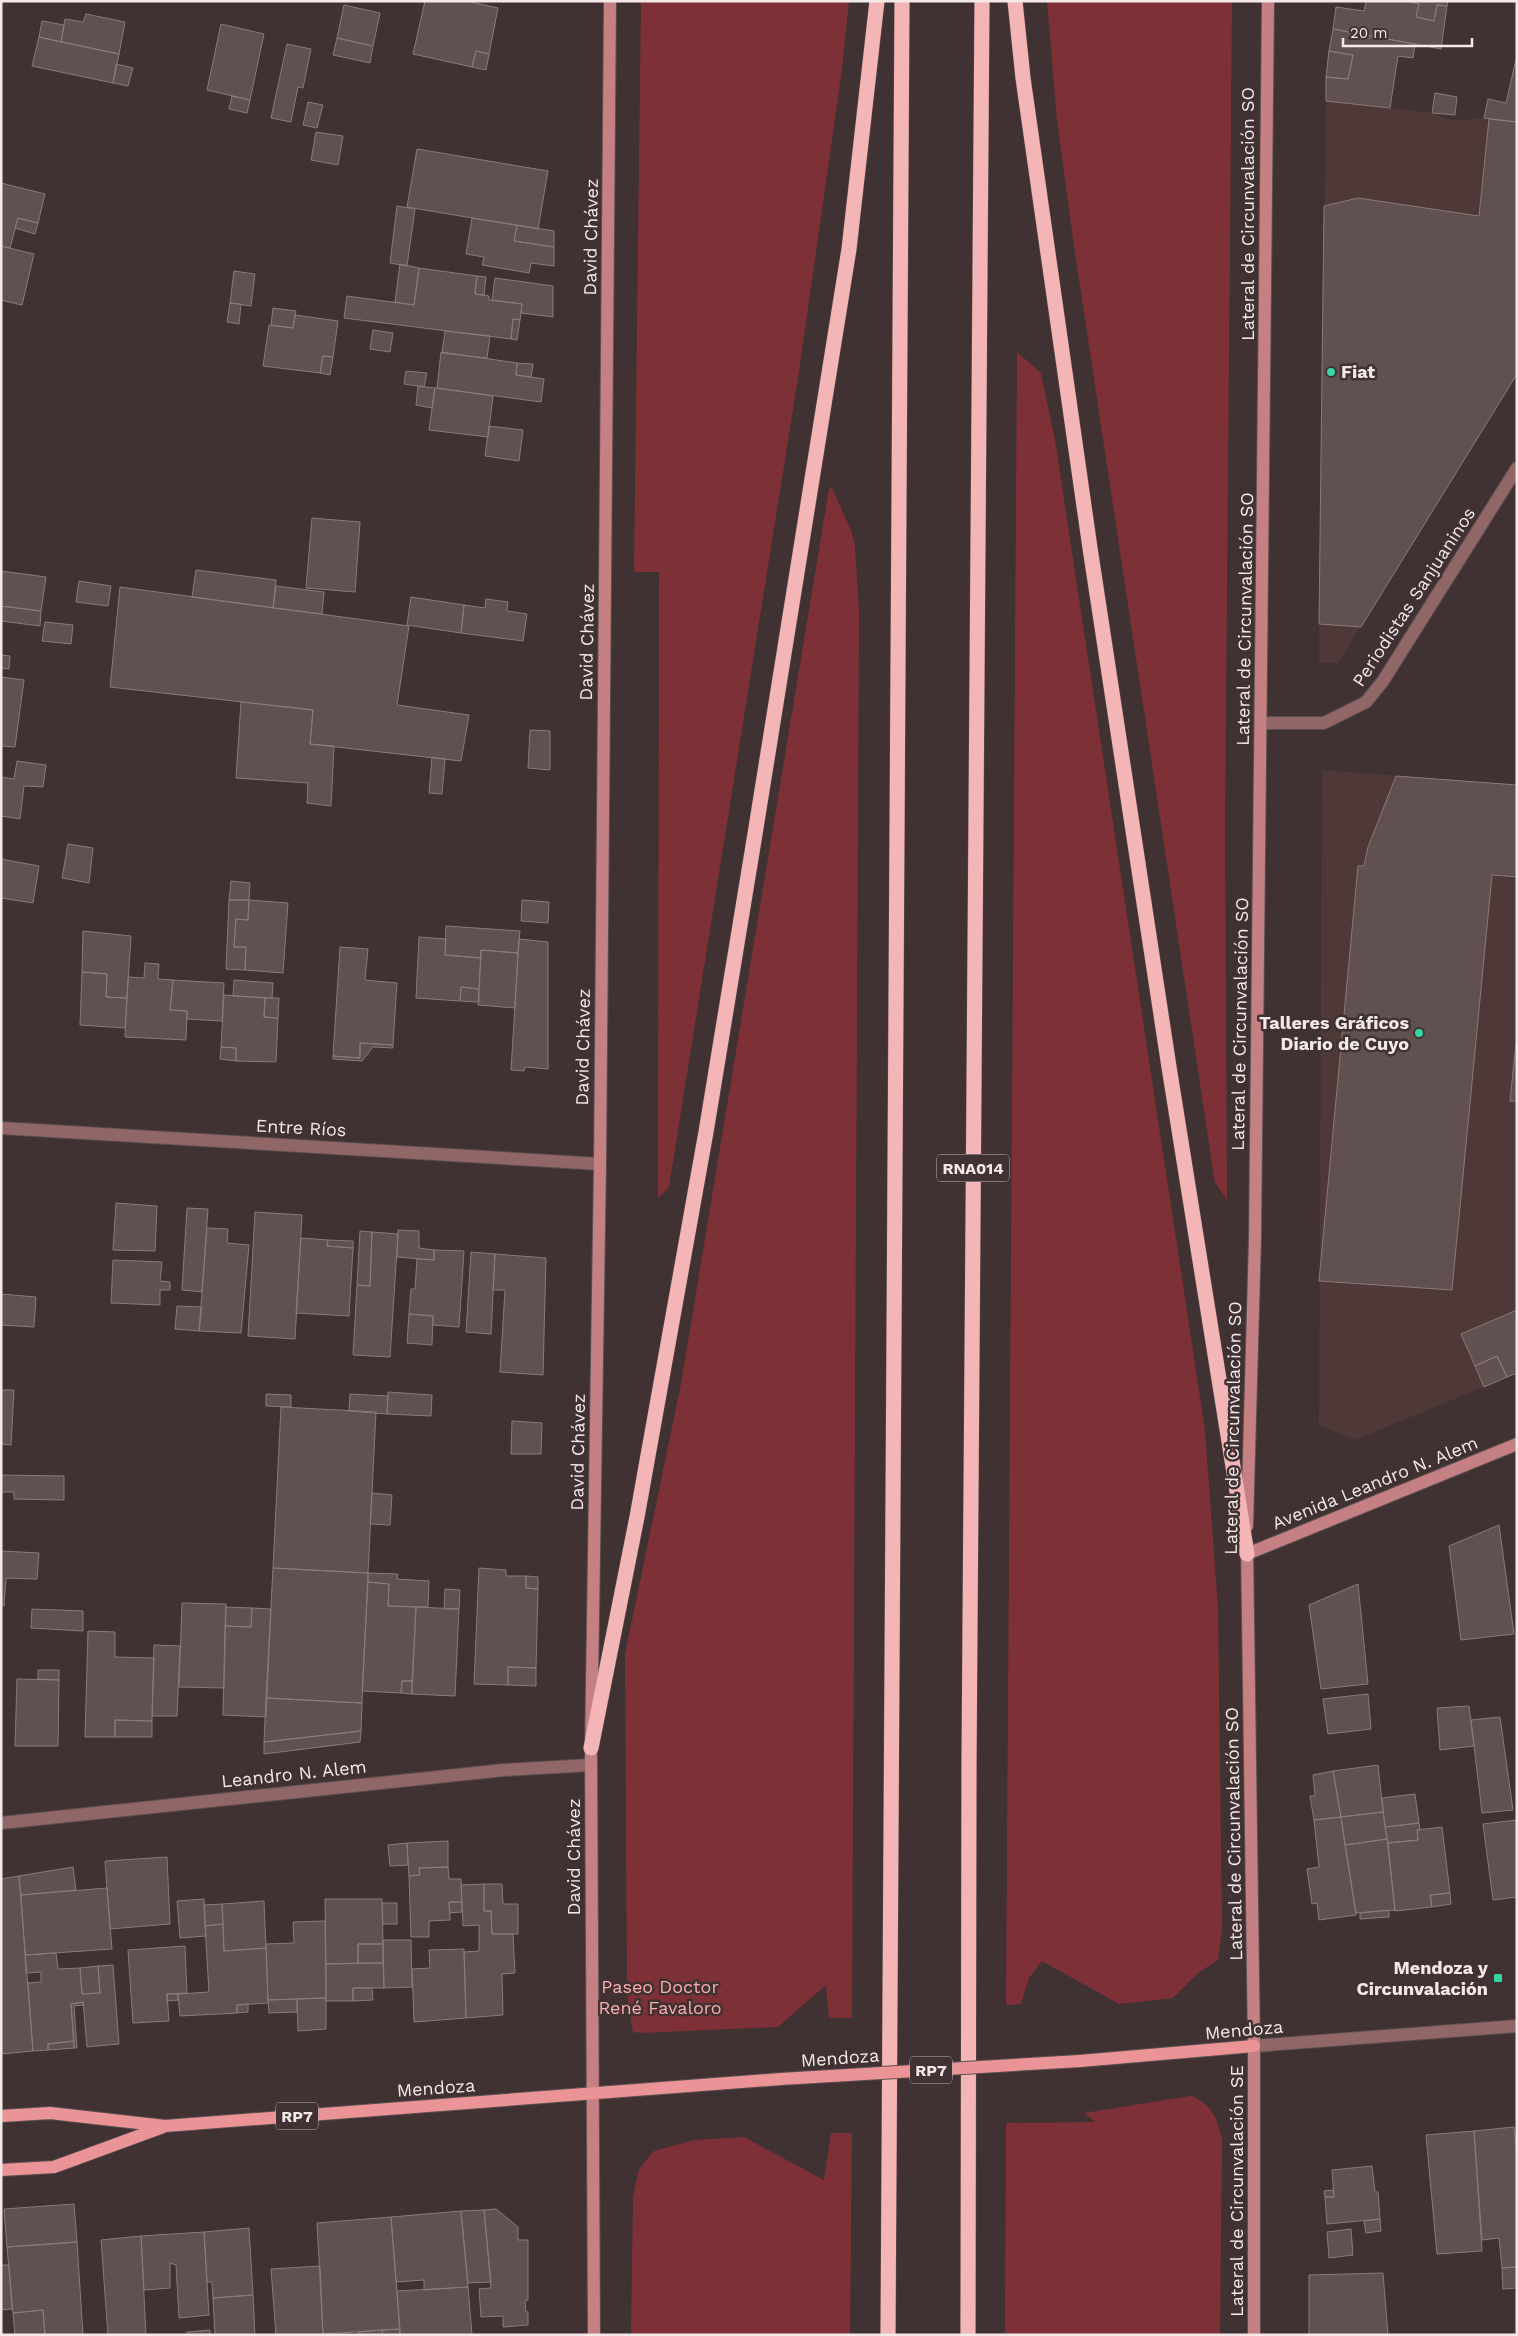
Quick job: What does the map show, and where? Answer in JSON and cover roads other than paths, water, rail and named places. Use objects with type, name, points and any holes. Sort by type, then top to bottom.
[{"type":"highway","points":[[591,1748],[637,1517],[706,1132],[756,834],[849,249],[877,1]]},
{"type":"highway","points":[[888,2335],[902,1]]},
{"type":"highway","name":"RNA014","points":[[968,2335],[969,1764],[982,1]]},
{"type":"highway","points":[[1015,1],[1023,78],[1090,548],[1169,1067],[1247,1554]]},
{"type":"main road","name":"Mendoza","points":[[1,2116],[50,2113],[165,2126],[781,2079],[1080,2061],[1254,2046]]},
{"type":"main road","name":"Mendoza","points":[[1,2170],[54,2167],[165,2126]]},
{"type":"street","name":"David Chávez","points":[[593,2093],[591,1748],[600,1164],[610,1]]},
{"type":"street","name":"Lateral de Circunvalación SO","points":[[1254,2046],[1247,1554],[1255,1238],[1262,724],[1268,1]]},
{"type":"street","name":"Periodistas Sanjuaninos","points":[[1262,724],[1324,724],[1366,702],[1383,681],[1517,468]]},
{"type":"street","name":"Entre Ríos","points":[[1,1128],[600,1164]]},
{"type":"street","name":"Avenida Leandro N. Alem","points":[[1247,1554],[1517,1444]]},
{"type":"street","name":"Leandro N. Alem","points":[[1,1823],[504,1770],[591,1765]]},
{"type":"street","name":"Mendoza","points":[[1254,2046],[1517,2026]]},
{"type":"street","name":"Lateral de Circunvalación SE","points":[[1254,2046],[1254,2335]]},
{"type":"street","points":[[593,2093],[594,2335]]},
{"type":"place","name":"Fiat","points":[[1331,372]]},
{"type":"place","name":"Talleres Gráficos Diario de Cuyo","points":[[1419,1033]]},
{"type":"place","name":"Mendoza y Circunvalación","points":[[1498,1978]]},
{"type":"park label","name":"Paseo Doctor René Favaloro","points":[[660,1997]]}]
